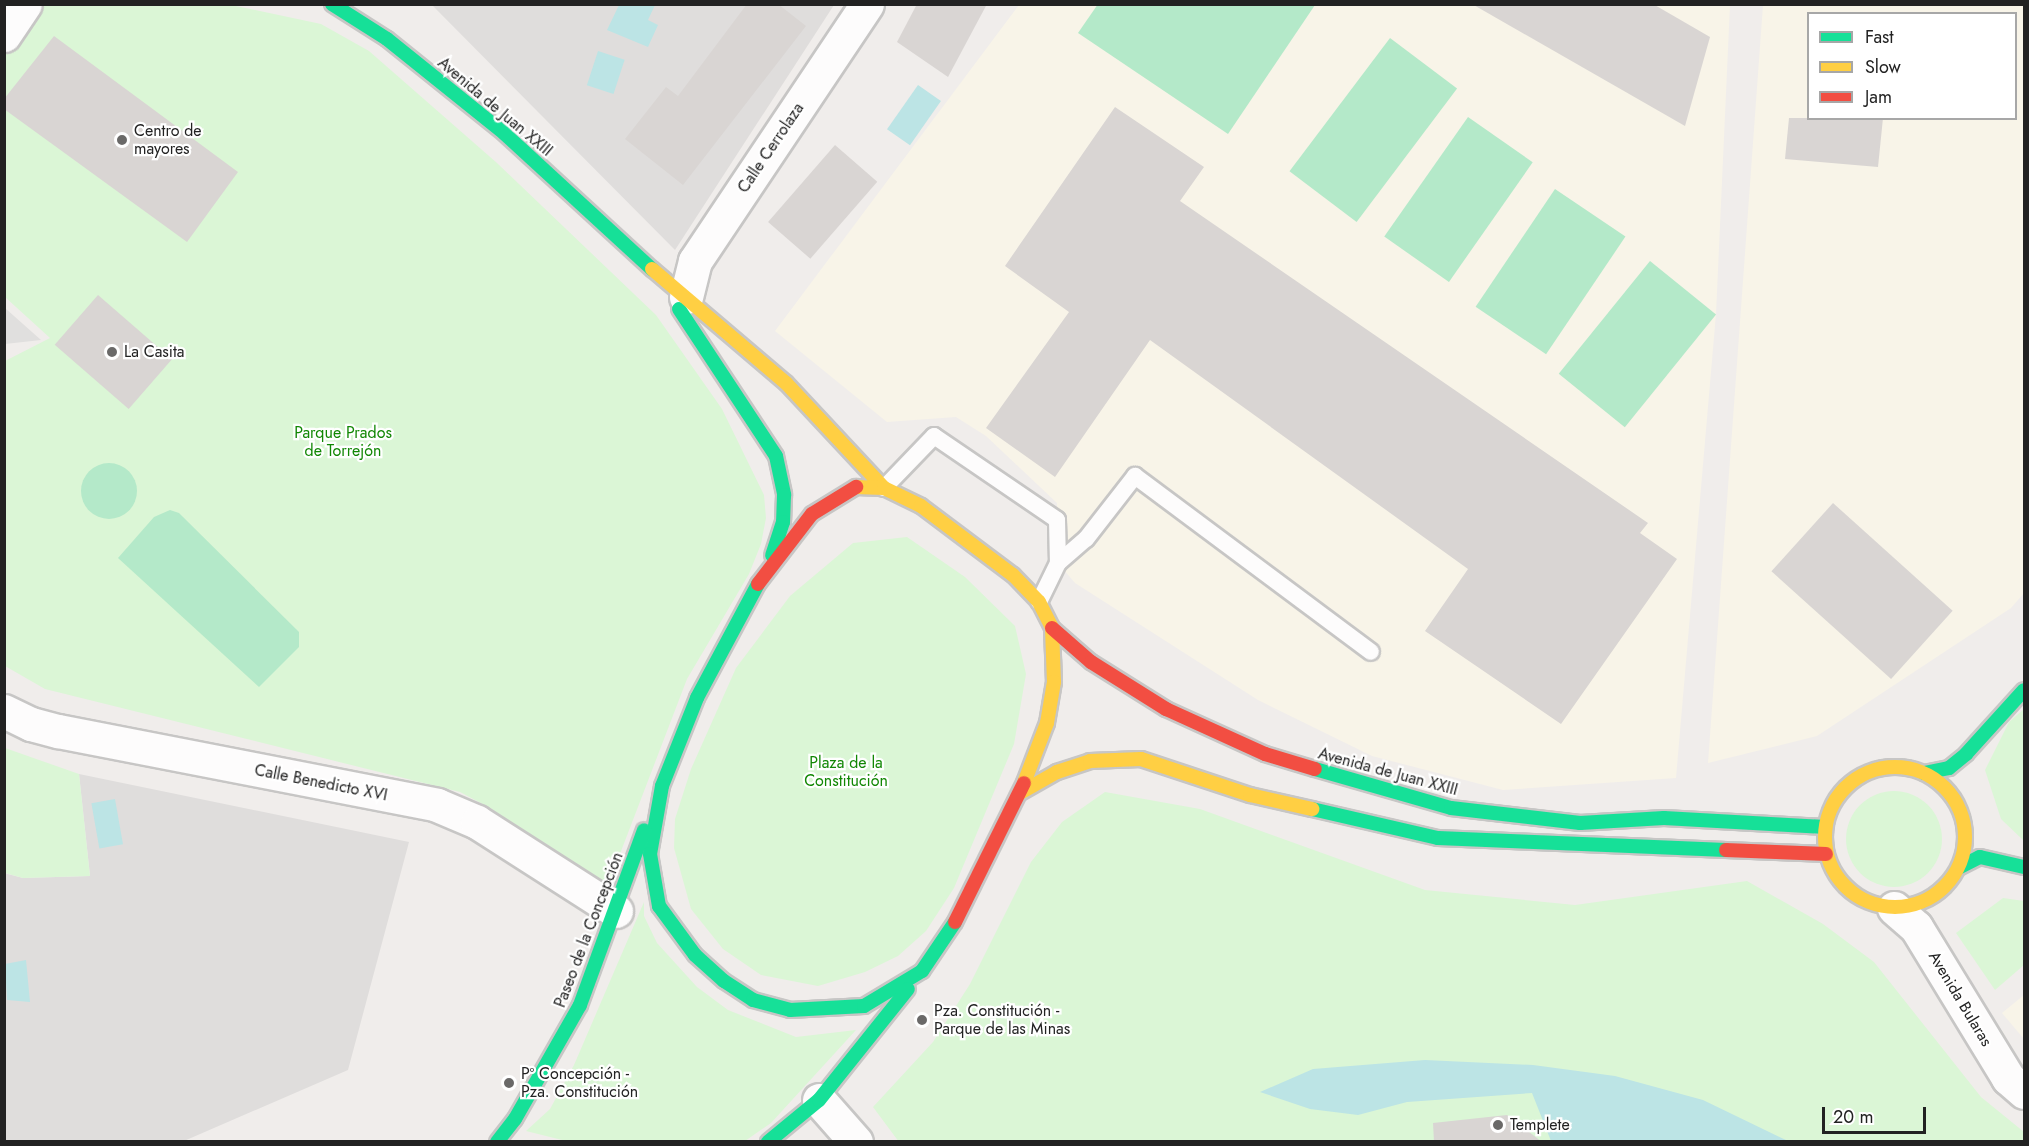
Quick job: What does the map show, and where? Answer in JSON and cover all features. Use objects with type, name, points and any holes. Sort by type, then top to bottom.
[{"type":"main road","name":"Avenida de Juan XXIII","points":[[332,4],[387,39],[505,134],[627,248],[786,383],[884,488]]},
{"type":"main road","name":"Avenida de Juan XXIII","points":[[627,248],[698,333],[776,456],[784,495],[783,522],[769,564]]},
{"type":"main road","points":[[768,1142],[819,1100],[922,971],[964,910],[1020,793],[1047,723],[1054,682],[1052,628],[1039,602],[1013,575],[946,523],[884,488],[856,487],[835,497],[812,514],[769,564],[697,698],[662,786],[650,854],[659,906],[687,946],[724,981],[753,1000],[790,1010],[840,1010],[864,1006],[922,971]]},
{"type":"main road","name":"Avenida de Juan XXIII","points":[[1052,628],[1091,662],[1166,709],[1255,750],[1451,808],[1580,823],[1664,818],[1825,827]]},
{"type":"main road","points":[[1924,773],[1949,768],[1966,754],[2025,690]]},
{"type":"main road","points":[[1020,793],[1057,772],[1090,761],[1141,759],[1250,795],[1438,838],[1826,854]]},
{"type":"main road","points":[[1960,867],[1966,840],[1962,813],[1947,789],[1924,773],[1904,767],[1882,768],[1861,775],[1844,788],[1831,806],[1825,827],[1826,854],[1836,875],[1851,892],[1871,904],[1894,908],[1936,896],[1960,867],[1980,857],[2025,867]]},
{"type":"main road","name":"Paseo de la Concepción","points":[[497,1142],[515,1119],[580,1005],[662,786]]},
{"type":"street","points":[[4,35],[25,4]]},
{"type":"street","name":"Calle Cerrolaza","points":[[686,297],[694,261],[867,4]]},
{"type":"street","name":"Calle Benedicto XVI","points":[[4,711],[31,724],[58,731],[437,805],[477,822],[616,911]]},
{"type":"street","name":"Avenida Bularas","points":[[1894,908],[1916,927],[2008,1078],[2025,1092]]},
{"type":"street","points":[[819,1100],[856,1142]]},
{"type":"lane","points":[[884,488],[934,436],[1057,520],[1058,563]]},
{"type":"lane","points":[[1039,602],[1058,563],[1086,539],[1134,476],[1371,652]]},
{"type":"shaded area","points":[[432,5],[834,5],[675,250]]},
{"type":"shaded area","points":[[1019,5],[1730,5],[1716,314],[1676,778],[1503,790],[1372,756],[1258,700],[1075,583],[1058,563],[1057,503],[986,436],[956,417],[887,422],[775,331]]},
{"type":"shaded area","points":[[1763,5],[2024,5],[2024,593],[2011,608],[1817,736],[1708,763]]},
{"type":"shaded area","points":[[5,308],[41,340],[5,344]]},
{"type":"shaded area","points":[[79,774],[409,842],[348,1070],[184,1141],[5,1141],[4,873],[23,878],[90,876]]},
{"type":"shaded area","points":[[2024,995],[2024,1039],[2002,1013]]},
{"type":"green space","points":[[1098,4],[1315,5],[1228,134],[1078,33]]},
{"type":"green space","name":"Parque Prados de Torrejón","points":[[39,5],[231,5],[321,24],[369,51],[497,163],[656,315],[722,409],[764,495],[766,518],[761,544],[749,574],[687,679],[605,893],[492,809],[460,792],[45,689],[5,666],[5,361],[50,338],[5,297],[4,54]]},
{"type":"green space","points":[[1390,38],[1457,89],[1357,222],[1289,171]]},
{"type":"green space","points":[[1468,117],[1533,162],[1449,282],[1384,237]]},
{"type":"green space","points":[[1555,189],[1625,237],[1546,354],[1476,307]]},
{"type":"green space","points":[[1650,261],[1716,314],[1625,427],[1559,374]]},
{"type":"green space","points":[[109,463],[120,465],[129,471],[135,480],[137,491],[135,502],[129,511],[120,517],[109,519],[98,517],[89,511],[83,502],[81,491],[83,480],[89,471],[98,465]]},
{"type":"green space","points":[[170,510],[179,513],[299,632],[299,647],[259,687],[118,558],[154,517]]},
{"type":"green space","name":"Plaza de la Constitución","points":[[907,537],[965,577],[1015,626],[1026,674],[1014,744],[954,888],[926,931],[898,956],[865,972],[818,986],[761,975],[723,949],[691,909],[674,848],[675,819],[691,769],[736,668],[790,596],[853,543]]},
{"type":"green space","points":[[2024,709],[2024,841],[2001,819],[1985,770],[2009,722]]},
{"type":"green space","points":[[5,748],[79,774],[90,876],[23,878],[5,873]]},
{"type":"green space","points":[[1894,791],[1912,795],[1928,805],[1938,821],[1942,839],[1938,857],[1928,873],[1912,883],[1894,887],[1876,883],[1860,873],[1850,857],[1846,839],[1850,821],[1860,805],[1876,795]]},
{"type":"green space","points":[[1105,792],[1200,809],[1425,890],[1575,905],[1747,881],[1823,924],[1874,962],[1981,1097],[2024,1132],[2024,1141],[899,1142],[873,1107],[933,1042],[970,984],[1031,862],[1062,822]]},
{"type":"green space","points":[[2003,898],[2024,901],[2024,965],[1995,990],[1956,933]]},
{"type":"green space","points":[[644,902],[644,916],[657,943],[697,987],[728,1010],[796,1037],[856,1030],[771,1123],[745,1141],[566,1141],[526,1131],[550,1109],[574,1065]]},
{"type":"water","points":[[619,5],[655,5],[648,20],[658,25],[648,47],[607,30]]},
{"type":"water","points":[[598,51],[625,60],[614,94],[587,85]]},
{"type":"water","points":[[918,85],[941,101],[910,145],[887,129]]},
{"type":"water","points":[[115,799],[123,844],[99,848],[91,803]]},
{"type":"water","points":[[26,960],[30,1002],[7,1000],[5,964]]},
{"type":"water","points":[[1425,1060],[1533,1065],[1615,1076],[1703,1100],[1788,1141],[1551,1141],[1532,1093],[1407,1102],[1358,1115],[1310,1109],[1260,1092],[1313,1069]]},
{"type":"building","points":[[747,4],[778,4],[806,26],[683,185],[625,139],[666,87],[678,96]]},
{"type":"building","points":[[917,4],[987,4],[948,77],[897,42]]},
{"type":"building","points":[[1472,4],[1653,4],[1710,37],[1685,126]]},
{"type":"building","name":"Centro de mayores","points":[[54,36],[238,172],[187,242],[4,109],[4,99]]},
{"type":"building","points":[[1115,107],[1204,167],[1180,201],[1648,523],[1640,533],[1677,559],[1561,724],[1425,631],[1468,569],[1150,340],[1055,477],[986,428],[1069,312],[1005,266]]},
{"type":"building","points":[[1789,118],[1883,120],[1878,167],[1785,159]]},
{"type":"building","points":[[835,145],[877,182],[810,259],[768,222]]},
{"type":"building","name":"La Casita","points":[[98,295],[172,359],[129,409],[55,345]]},
{"type":"building","points":[[1833,503],[1953,611],[1891,679],[1771,571]]},
{"type":"building","points":[[1507,1115],[1542,1142],[1434,1142],[1433,1123]]},
{"type":"traffic: fast","points":[[332,4],[387,39],[505,134],[652,269]]},
{"type":"traffic: fast","points":[[679,309],[776,456],[784,495],[783,522],[772,555]]},
{"type":"traffic: fast","points":[[758,584],[697,698],[662,786],[650,854],[659,906],[695,955],[724,981],[753,1000],[790,1010],[864,1006],[922,971],[955,922]]},
{"type":"traffic: fast","points":[[1924,773],[1949,768],[1966,754],[2024,690]]},
{"type":"traffic: fast","points":[[1315,769],[1451,808],[1580,823],[1664,818],[1825,827]]},
{"type":"traffic: fast","points":[[1312,809],[1438,838],[1726,850]]},
{"type":"traffic: fast","points":[[497,1142],[515,1119],[580,1005],[644,830]]},
{"type":"traffic: fast","points":[[1960,867],[1980,857],[2024,867]]},
{"type":"traffic: fast","points":[[768,1142],[819,1100],[908,989]]},
{"type":"traffic: slow","points":[[652,269],[786,383],[884,488]]},
{"type":"traffic: slow","points":[[856,487],[884,488],[921,506],[1013,575],[1039,602],[1052,628],[1054,682],[1047,723],[1024,783]]},
{"type":"traffic: slow","points":[[1020,793],[1057,772],[1090,761],[1141,759],[1250,795],[1312,809]]},
{"type":"traffic: slow","points":[[1895,767],[1922,772],[1945,787],[1960,810],[1965,837],[1960,864],[1945,887],[1922,902],[1895,907],[1868,902],[1845,887],[1830,864],[1825,837],[1830,810],[1845,787],[1868,772],[1895,767]]},
{"type":"traffic: jam","points":[[758,584],[812,514],[856,487]]},
{"type":"traffic: jam","points":[[1052,628],[1091,662],[1166,709],[1265,754],[1315,769]]},
{"type":"traffic: jam","points":[[955,922],[1024,783]]},
{"type":"traffic: jam","points":[[1726,850],[1826,854]]},
{"type":"place","name":"Centro de mayores","points":[[122,140]]},
{"type":"place","name":"La Casita","points":[[112,352]]},
{"type":"place","name":"Pza. Constitución - Parque de las Minas","points":[[922,1020]]},
{"type":"place","name":"Pº Concepción - Pza. Constitución","points":[[509,1083]]},
{"type":"place","name":"Templete","points":[[1498,1125]]}]
